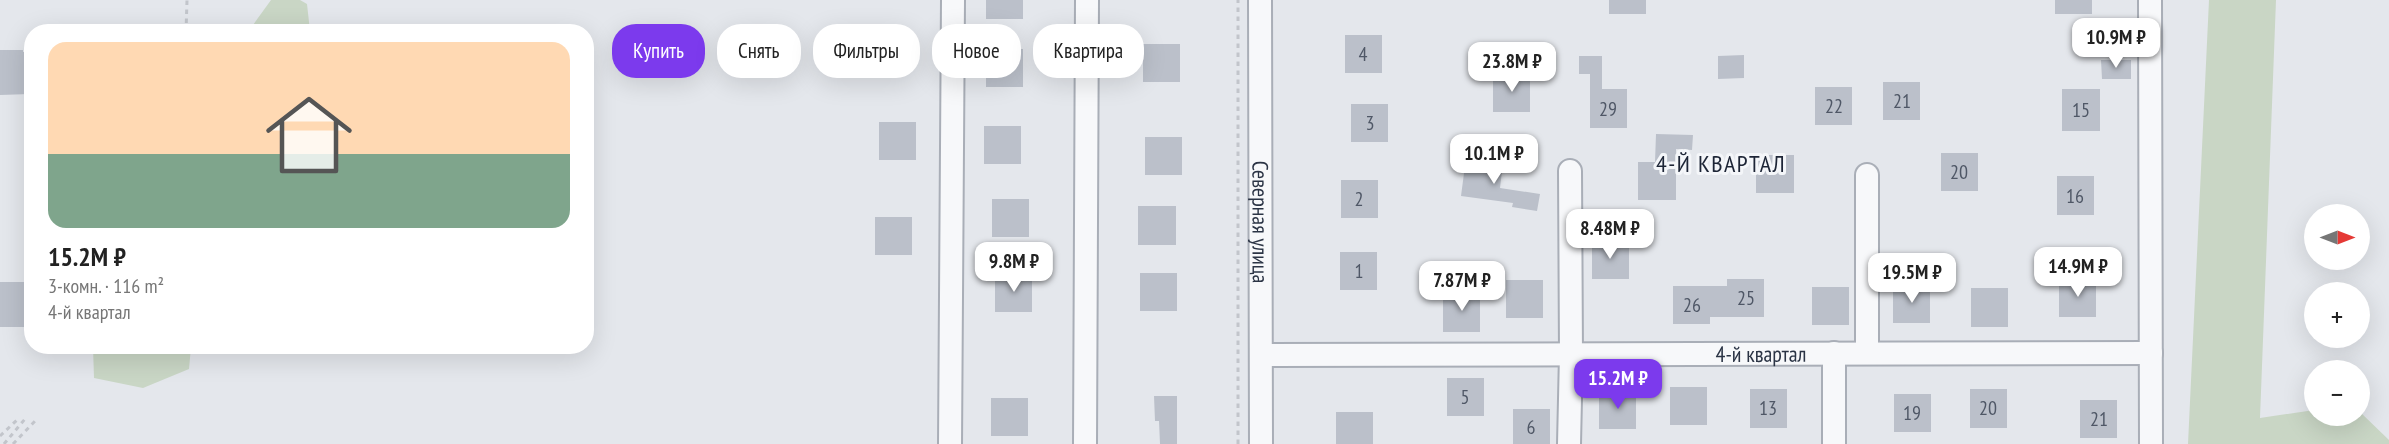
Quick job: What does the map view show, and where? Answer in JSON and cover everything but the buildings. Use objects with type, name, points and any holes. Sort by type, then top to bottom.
[{"type":"street","points":[[950,444],[953,0]]},
{"type":"street","points":[[1085,444],[1087,0]]},
{"type":"street","name":"Северная улица","points":[[1260,0],[1261,444]]},
{"type":"street","points":[[2150,0],[2151,444]]},
{"type":"street","points":[[1569,444],[1570,171]]},
{"type":"street","points":[[1867,175],[1867,353]]},
{"type":"street","name":"4-й квартал","points":[[1261,355],[2151,352]]},
{"type":"street","points":[[1834,353],[1834,444]]},
{"type":"path","points":[[186,24],[187,0]]},
{"type":"path","points":[[1238,0],[1238,444]]},
{"type":"path","points":[[0,436],[18,418]]},
{"type":"path","points":[[4,444],[25,418]]},
{"type":"path","points":[[13,444],[37,418]]},
{"type":"green space","points":[[271,0],[300,0],[307,4],[309,24],[254,24]]},
{"type":"green space","points":[[2209,0],[2276,0],[2260,418],[2304,411],[2304,426],[2370,426],[2370,422],[2389,440],[2389,444],[2188,444]]},
{"type":"green space","points":[[93,354],[190,354],[189,369],[143,388],[94,378]]},
{"type":"district","name":"4-Й КВАРТАЛ","points":[[1721,163]]}]
